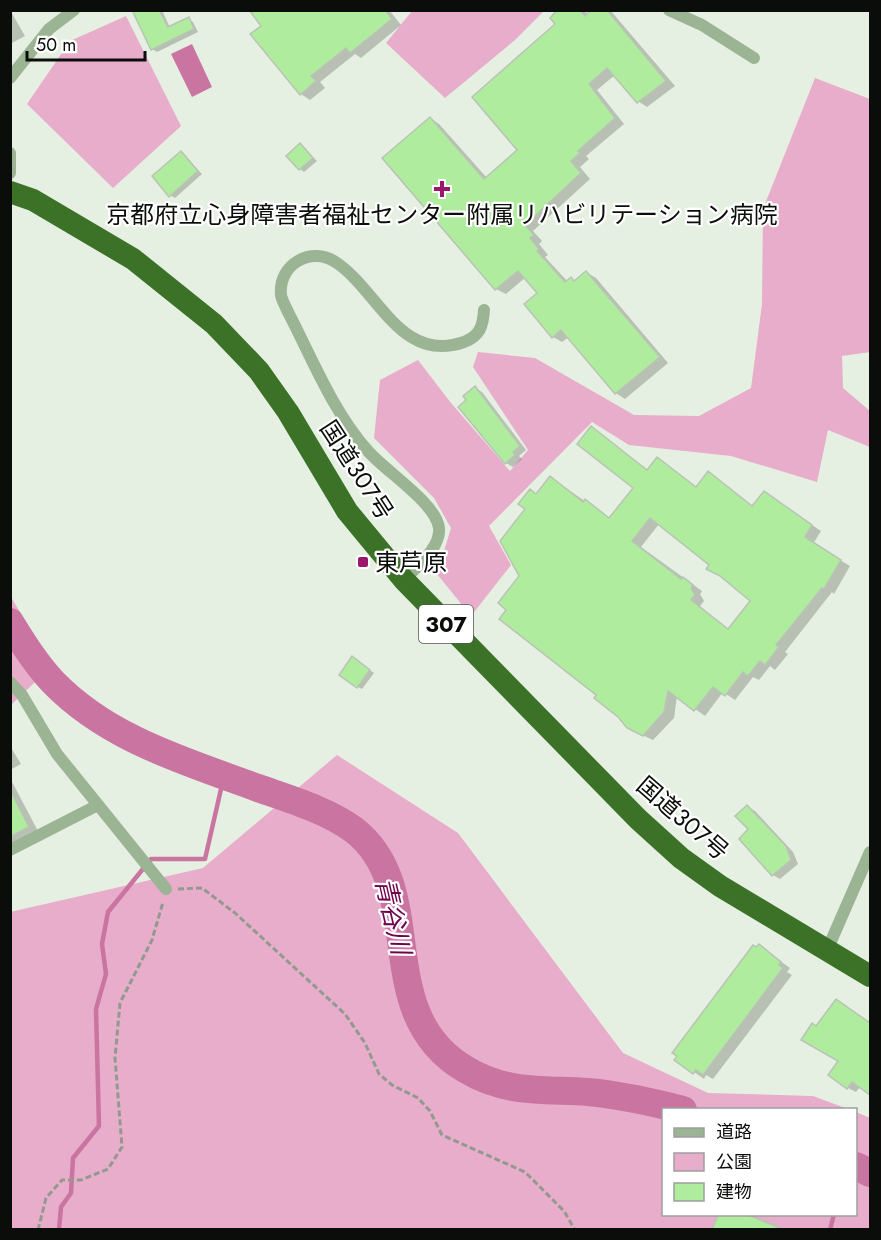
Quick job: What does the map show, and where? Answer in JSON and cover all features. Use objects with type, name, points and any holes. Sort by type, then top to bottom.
[{"type":"highway","name":"国道307号","points":[[10,192],[33,200],[133,259],[214,324],[259,371],[288,412],[347,511],[404,580],[638,819],[681,858],[720,886],[828,948],[870,976]]},
{"type":"street","points":[[10,78],[49,29],[74,10]]},
{"type":"street","points":[[669,10],[702,25],[754,58]]},
{"type":"street","points":[[10,153],[10,173]]},
{"type":"street","points":[[404,580],[434,546],[439,529],[433,512],[368,452],[348,426],[281,297],[282,280],[288,267],[300,258],[314,255],[336,262],[403,332],[427,346],[448,347],[478,334],[483,323],[484,310]]},
{"type":"street","points":[[10,682],[22,695],[57,754],[166,889]]},
{"type":"street","points":[[10,850],[98,805]]},
{"type":"street","points":[[828,948],[870,852]]},
{"type":"path","points":[[38,1230],[46,1198],[62,1180],[81,1180],[108,1168],[122,1148],[115,1058],[120,1003],[152,940],[166,889],[202,888],[235,913],[345,1014],[365,1042],[380,1074],[392,1085],[418,1098],[430,1111],[442,1135],[525,1172],[564,1211],[575,1230]]},
{"type":"green space","points":[[412,11],[544,11],[515,40],[445,98],[386,43]]},
{"type":"green space","points":[[126,16],[181,126],[113,188],[27,104],[70,41]]},
{"type":"green space","points":[[815,78],[870,99],[870,352],[842,356],[843,388],[870,411],[870,447],[828,430],[817,482],[731,456],[629,445],[592,422],[489,526],[511,565],[471,616],[437,574],[451,528],[434,498],[374,438],[380,380],[418,360],[451,403],[510,471],[528,450],[473,367],[478,352],[535,358],[634,415],[699,416],[751,388],[762,304],[763,209]]},
{"type":"green space","points":[[11,597],[52,666],[11,705]]},
{"type":"green space","points":[[337,755],[458,833],[623,1053],[708,1093],[813,1096],[845,1108],[662,1108],[662,1216],[857,1216],[857,1112],[870,1118],[870,1229],[11,1229],[10,912],[203,868]]},
{"type":"shaded area","points":[[192,44],[212,87],[192,97],[171,54]]},
{"type":"building","points":[[132,10],[159,10],[168,27],[189,17],[194,29],[151,50]]},
{"type":"building","points":[[249,10],[385,10],[392,19],[350,53],[346,48],[311,76],[316,81],[300,95],[250,34],[261,26]]},
{"type":"building","points":[[557,10],[580,10],[585,16],[591,10],[607,10],[666,81],[637,103],[607,68],[589,84],[615,118],[578,151],[580,153],[571,161],[581,173],[525,225],[534,235],[530,238],[539,249],[537,251],[565,282],[571,277],[574,281],[586,271],[660,357],[615,394],[561,330],[552,338],[524,304],[537,293],[518,271],[495,290],[382,158],[430,117],[484,179],[517,150],[472,97],[555,24],[550,18]]},
{"type":"building","points":[[300,143],[313,158],[299,170],[286,156]]},
{"type":"building","points":[[181,151],[198,171],[169,197],[152,176]]},
{"type":"building","points":[[475,386],[520,446],[513,452],[515,455],[505,464],[458,407],[466,400],[463,396]]},
{"type":"building","points":[[591,426],[647,470],[657,457],[696,487],[708,471],[752,506],[764,491],[812,525],[805,537],[841,560],[824,589],[822,588],[776,645],[779,647],[765,665],[760,661],[748,676],[743,672],[725,696],[713,687],[694,711],[668,691],[664,712],[643,736],[627,728],[618,717],[594,698],[596,695],[499,619],[506,610],[498,603],[519,576],[500,541],[525,509],[518,504],[530,489],[536,494],[550,476],[583,502],[585,499],[609,518],[633,488],[577,444]],"holes":[[[650,518],[709,565],[706,569],[720,576],[750,601],[728,629],[691,600],[695,595],[691,588],[693,585],[683,577],[681,579],[632,541]]]},
{"type":"building","points":[[352,656],[370,670],[357,688],[339,675]]},
{"type":"building","points":[[10,790],[29,827],[10,837]]},
{"type":"building","points":[[747,805],[786,846],[791,860],[772,876],[739,839],[748,829],[735,816]]},
{"type":"building","points":[[759,944],[781,962],[779,965],[783,968],[703,1075],[696,1070],[693,1074],[674,1060],[677,1056],[672,1053],[753,945],[756,947]]},
{"type":"building","points":[[836,999],[870,1023],[870,1095],[852,1082],[847,1089],[828,1075],[838,1061],[801,1040],[812,1023],[816,1026]]},
{"type":"building","points":[[718,1216],[750,1216],[783,1229],[712,1230]]},
{"type":"waterway","name":"青谷川","points":[[10,622],[35,661],[53,682],[98,719],[176,758],[308,806],[354,830],[377,855],[390,885],[398,917],[408,984],[418,1016],[436,1045],[465,1069],[495,1083],[525,1089],[600,1093],[674,1108]]},
{"type":"waterway","points":[[59,1230],[61,1207],[71,1193],[73,1158],[99,1126],[96,1009],[106,974],[102,944],[108,912],[151,859],[205,859],[224,776]]},
{"type":"waterway","name":"青谷川","points":[[857,1166],[870,1173]]},
{"type":"waterway","points":[[830,1230],[834,1216]]},
{"type":"place","name":"京都府立心身障害者福祉センター附属リハビリテーション病院","points":[[442,189]]},
{"type":"place","name":"東芦原","points":[[363,562]]}]
